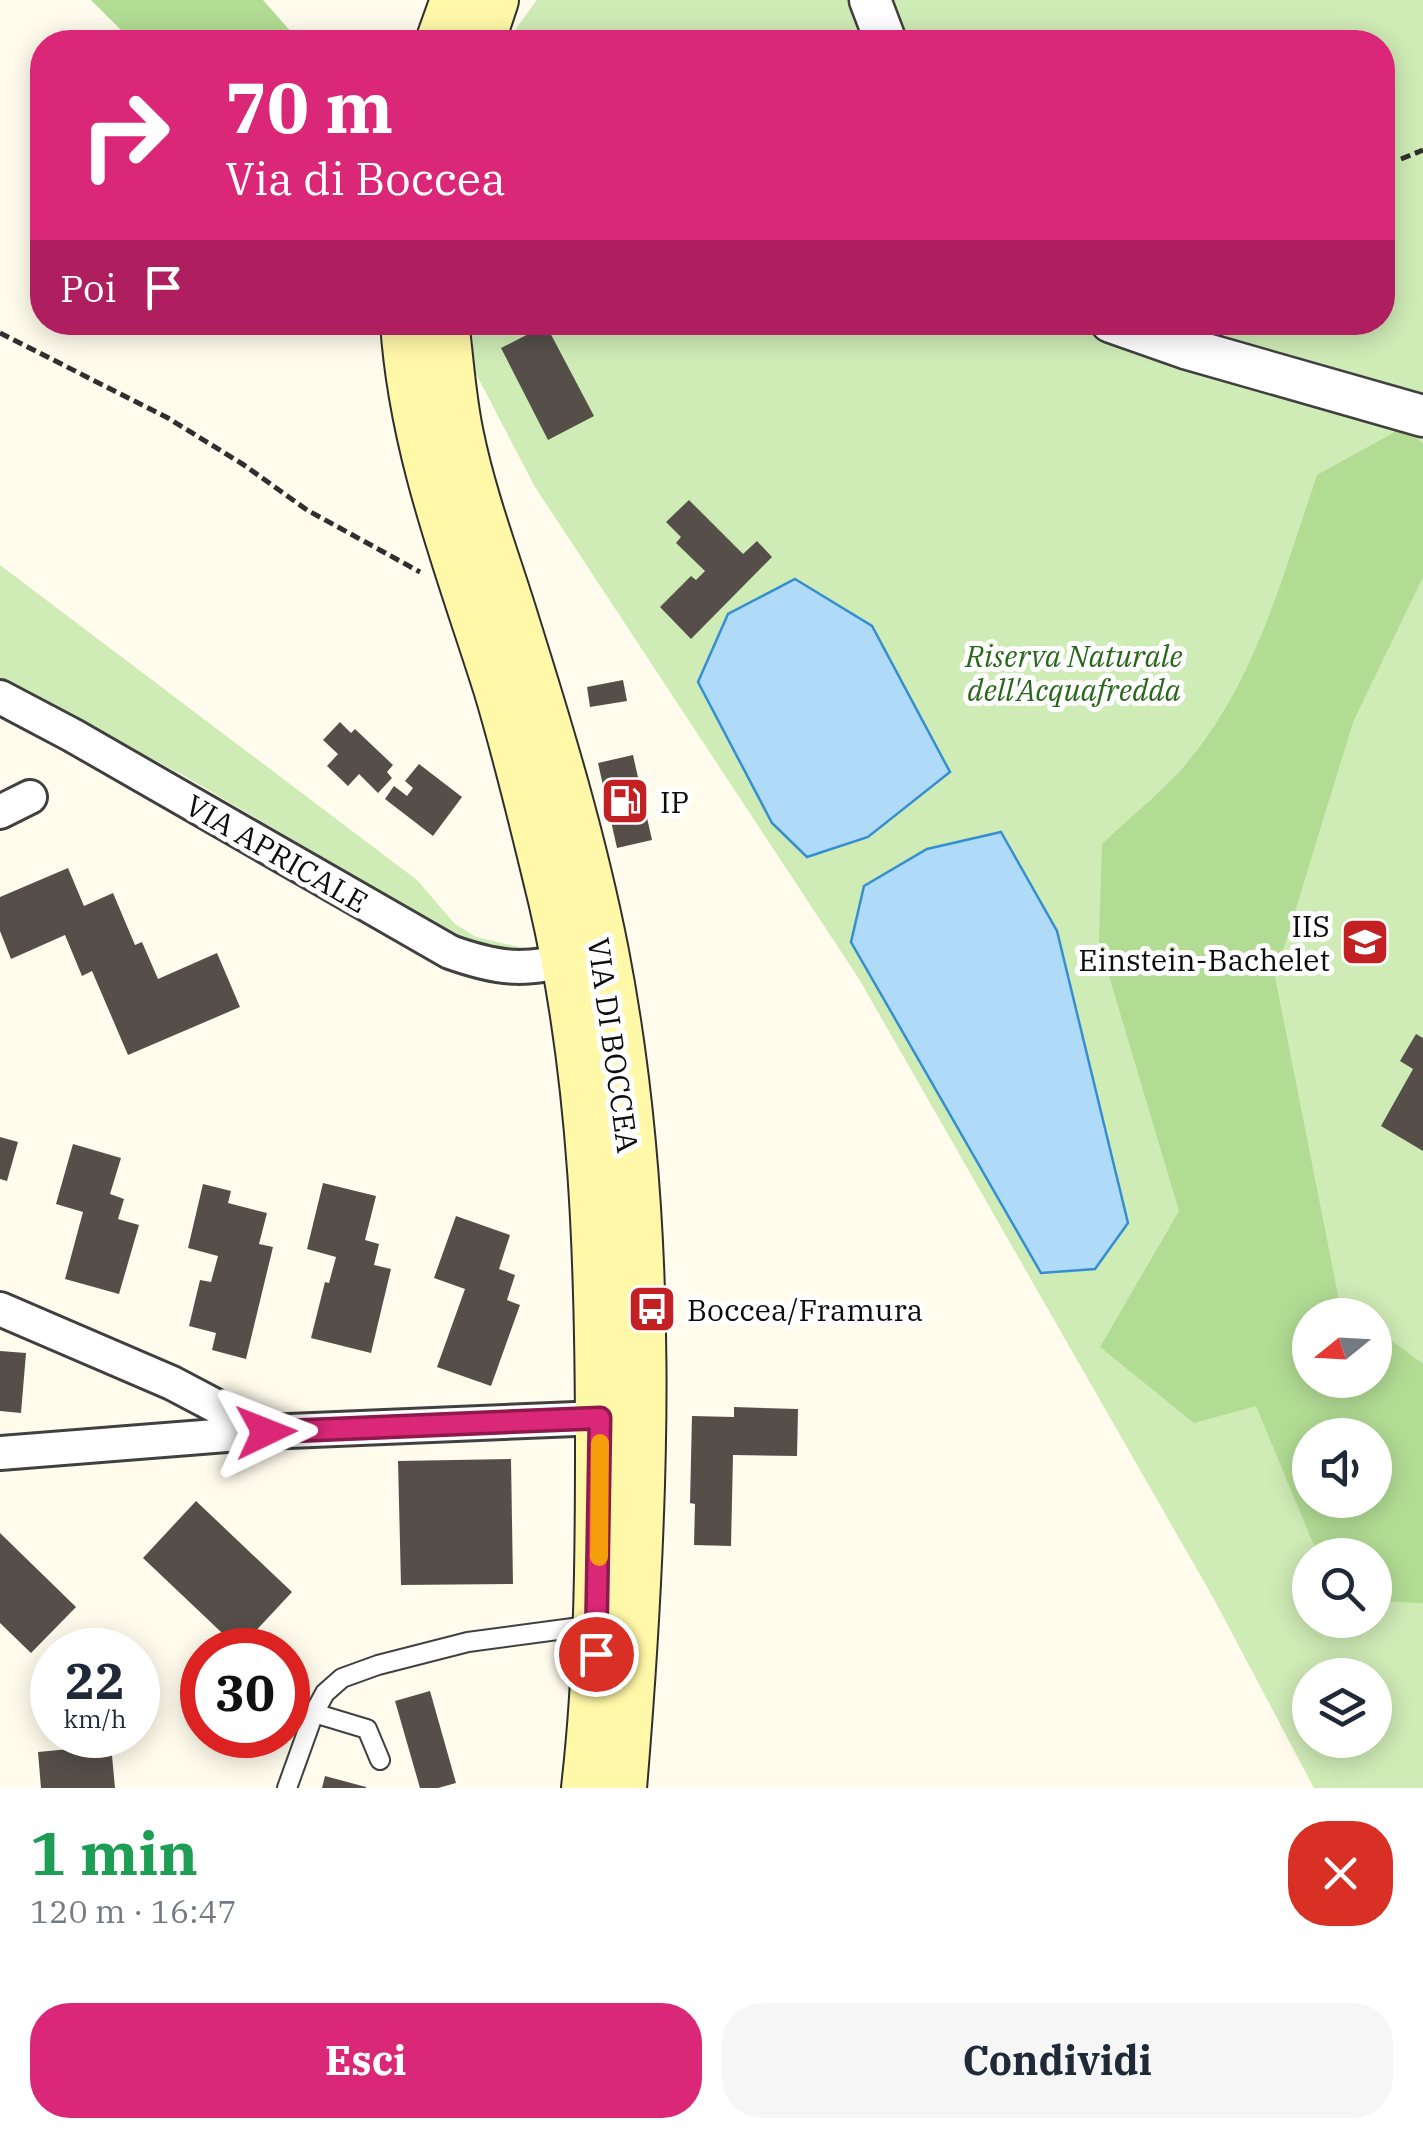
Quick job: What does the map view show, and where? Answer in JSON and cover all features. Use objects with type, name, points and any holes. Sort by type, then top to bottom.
[{"type":"main road","points":[[444,30],[455,0]]},
{"type":"main road","points":[[484,30],[494,0]]},
{"type":"main road","name":"VIA DI BOCCEA","points":[[407,335],[418,422],[515,744],[585,957],[582,1068],[596,1205],[600,1418],[598,1625],[586,1788]]},
{"type":"main road","name":"VIA DI BOCCEA","points":[[446,335],[458,434],[468,474],[563,782],[585,957],[631,1162],[639,1308],[638,1543],[622,1788]]},
{"type":"street","points":[[870,0],[881,30]]},
{"type":"street","points":[[1151,335],[1423,416]]},
{"type":"street","name":"VIA APRICALE","points":[[0,697],[72,734],[450,952],[490,966],[538,968],[585,957]]},
{"type":"street","points":[[0,812],[30,796]]},
{"type":"street","points":[[0,1309],[172,1383],[266,1432]]},
{"type":"street","points":[[0,1452],[266,1432],[600,1418]]},
{"type":"lane","points":[[288,1788],[314,1712],[342,1678],[468,1642],[598,1625]]},
{"type":"lane","points":[[314,1712],[367,1729],[380,1760]]},
{"type":"path","points":[[1401,159],[1423,150]]},
{"type":"path","points":[[0,333],[168,418],[308,510],[427,576],[462,574]]},
{"type":"green space","points":[[91,0],[263,0],[289,30],[121,30]]},
{"type":"green space","name":"Riserva Naturale dell'Acquafredda","points":[[537,0],[1423,0],[1423,1788],[1314,1788],[1298,1758],[1392,1758],[1392,1658],[1292,1658],[1292,1746],[1215,1601],[859,979],[535,487],[474,370],[472,335],[1395,335],[1395,30],[516,30]]},
{"type":"green space","points":[[1404,427],[1423,444],[1423,577],[1353,722],[1275,977],[1339,1298],[1292,1298],[1292,1398],[1392,1398],[1392,1341],[1423,1364],[1423,1603],[1392,1602],[1392,1538],[1311,1538],[1303,1518],[1392,1518],[1392,1418],[1292,1418],[1292,1493],[1256,1406],[1194,1423],[1100,1347],[1179,1211],[1099,942],[1102,844],[1180,771],[1206,739],[1247,668],[1278,592],[1317,475]]},
{"type":"green space","points":[[0,565],[417,880],[455,924],[476,937],[523,948],[497,951],[475,946],[181,774],[0,680]]},
{"type":"water","points":[[795,579],[872,626],[950,772],[868,837],[807,857],[772,823],[698,682],[728,614]]},
{"type":"water","points":[[1001,832],[1057,931],[1128,1223],[1095,1269],[1041,1273],[851,942],[864,886],[927,849]]},
{"type":"building","points":[[526,335],[551,335],[594,416],[548,440],[501,348]]},
{"type":"building","points":[[689,500],[743,554],[757,541],[772,557],[691,639],[660,607],[691,576],[696,580],[705,571],[676,543],[681,537],[666,522]]},
{"type":"building","points":[[623,680],[627,701],[590,707],[587,687]]},
{"type":"building","points":[[340,722],[351,733],[355,729],[393,765],[387,772],[392,778],[378,793],[359,774],[348,786],[327,766],[338,754],[323,740]]},
{"type":"building","name":"IP","points":[[633,755],[652,840],[617,848],[598,763]]},
{"type":"building","points":[[419,764],[462,797],[433,836],[385,799],[394,786],[407,796],[413,788],[405,781]]},
{"type":"building","points":[[68,868],[84,906],[113,893],[135,945],[142,942],[158,979],[217,953],[240,1007],[128,1055],[92,971],[82,976],[65,935],[11,959],[0,931],[0,897]]},
{"type":"building","points":[[1416,1034],[1423,1038],[1423,1151],[1381,1126],[1413,1069],[1400,1061]]},
{"type":"building","points":[[0,1137],[18,1142],[7,1181],[0,1179]]},
{"type":"building","points":[[73,1144],[121,1158],[110,1194],[124,1199],[118,1219],[139,1225],[119,1294],[65,1279],[83,1212],[56,1204]]},
{"type":"building","points":[[323,1183],[376,1196],[365,1240],[379,1244],[374,1265],[391,1269],[371,1353],[311,1338],[325,1282],[329,1283],[336,1257],[307,1249]]},
{"type":"building","points":[[203,1184],[231,1191],[228,1203],[267,1213],[259,1244],[273,1247],[246,1359],[212,1350],[216,1333],[189,1326],[200,1280],[211,1282],[218,1256],[188,1248]]},
{"type":"building","points":[[456,1216],[510,1235],[499,1269],[515,1275],[507,1300],[520,1305],[491,1386],[437,1367],[465,1289],[434,1278]]},
{"type":"building","points":[[0,1351],[26,1353],[21,1413],[0,1411]]},
{"type":"building","points":[[734,1407],[798,1409],[797,1456],[733,1455],[731,1546],[694,1545],[695,1504],[690,1503],[692,1416],[734,1417]]},
{"type":"building","points":[[511,1459],[513,1584],[401,1585],[398,1461]]},
{"type":"building","points":[[196,1501],[292,1592],[259,1628],[217,1628],[143,1558]]},
{"type":"building","points":[[0,1533],[76,1607],[55,1628],[30,1628],[30,1652],[0,1623]]},
{"type":"building","points":[[430,1691],[456,1783],[420,1788],[395,1701]]},
{"type":"building","points":[[38,1758],[112,1758],[115,1788],[41,1788]]},
{"type":"building","points":[[325,1776],[366,1787],[366,1788],[322,1788]]},
{"type":"slow traffic","points":[[599,1557],[600,1443]]},
{"type":"place","name":"IP","points":[[625,801]]},
{"type":"place","name":"IIS Einstein-Bachelet","points":[[1365,942]]},
{"type":"place","name":"Boccea/Framura","points":[[652,1309]]},
{"type":"route","points":[[266,1432],[600,1418],[596,1654]]}]
